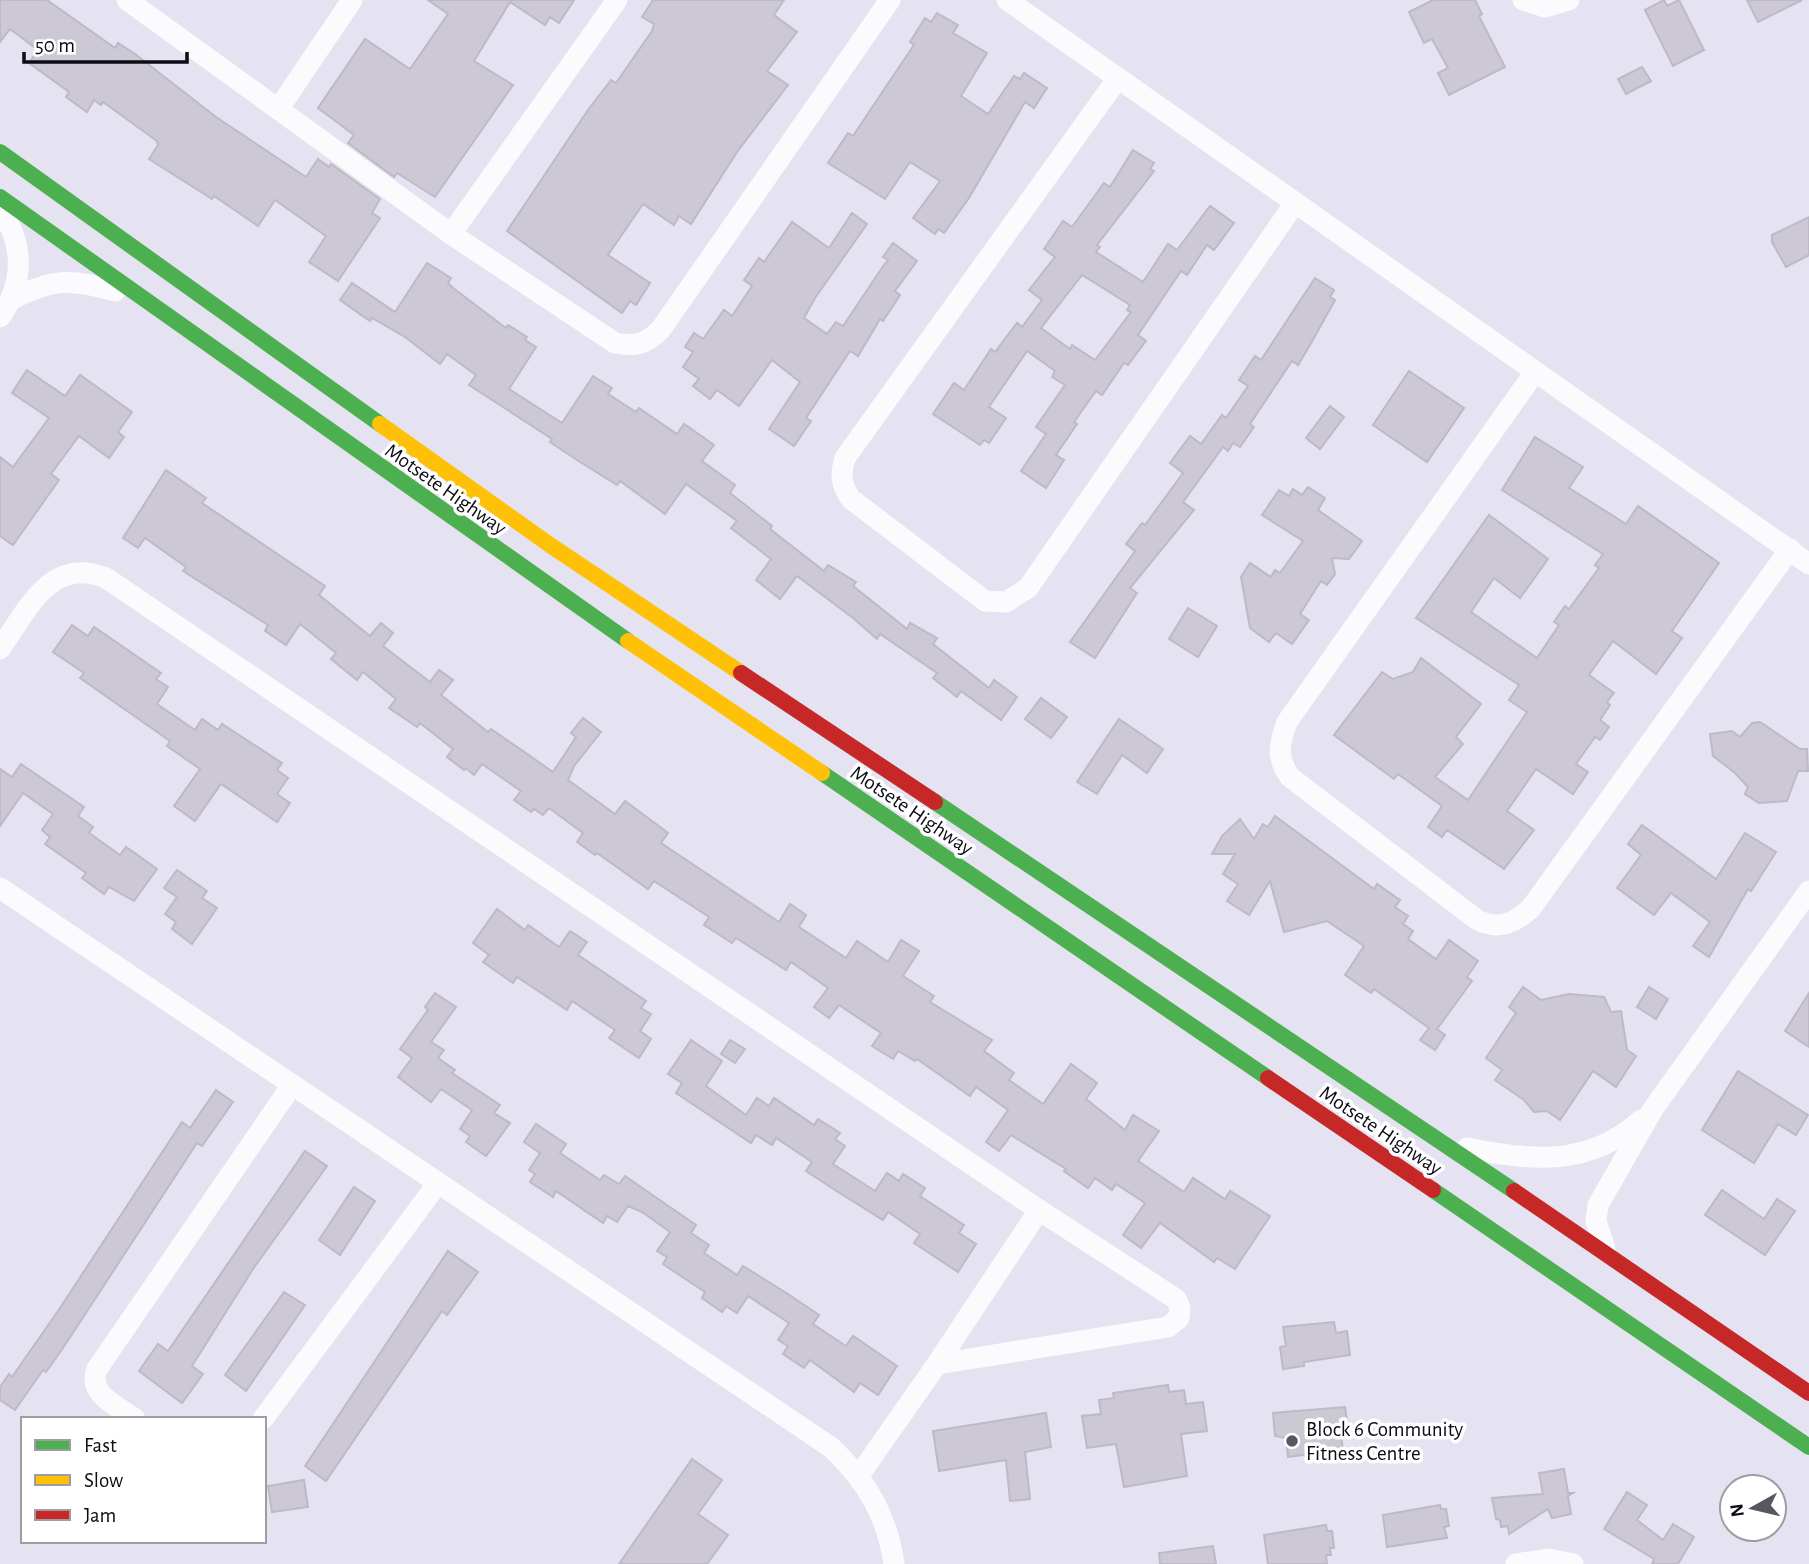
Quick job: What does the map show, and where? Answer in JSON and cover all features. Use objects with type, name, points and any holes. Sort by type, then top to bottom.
[{"type":"highway","name":"Motsete Highway","points":[[0,152],[550,545],[1442,1142],[1612,1261],[1809,1393]]},
{"type":"highway","name":"Motsete Highway","points":[[0,197],[538,580],[1809,1447]]},
{"type":"street","points":[[127,0],[451,234],[615,343],[629,346],[652,339],[890,0]]},
{"type":"street","points":[[279,108],[352,0]]},
{"type":"street","points":[[451,234],[617,0]]},
{"type":"street","points":[[1007,0],[1809,564]]},
{"type":"street","points":[[1523,0],[1545,7],[1569,0]]},
{"type":"street","points":[[1118,78],[845,458],[842,468],[841,478],[851,499],[985,601],[1006,602],[1028,588],[1295,203]]},
{"type":"street","points":[[0,211],[18,249],[19,276],[13,299],[0,317]]},
{"type":"street","points":[[13,299],[53,281],[94,285],[141,299]]},
{"type":"street","points":[[1535,372],[1287,722],[1278,750],[1282,766],[1290,777],[1476,919],[1488,926],[1505,925],[1519,920],[1531,908],[1790,549]]},
{"type":"street","points":[[0,649],[42,589],[57,577],[90,571],[106,578],[1039,1210],[1175,1299],[1181,1308],[1179,1318],[1168,1327],[937,1364]]},
{"type":"street","points":[[0,888],[832,1447],[860,1474],[880,1511],[894,1564]]},
{"type":"street","points":[[1612,1261],[1598,1237],[1598,1205],[1653,1110],[1809,891]]},
{"type":"street","points":[[132,1417],[97,1391],[94,1377],[97,1369],[292,1085]]},
{"type":"street","points":[[1442,1142],[1531,1160],[1566,1156],[1596,1148],[1625,1135],[1653,1110]]},
{"type":"street","points":[[264,1417],[438,1183]]},
{"type":"street","points":[[860,1474],[1039,1210]]},
{"type":"street","points":[[1516,1564],[1549,1559],[1573,1564]]},
{"type":"building","points":[[0,0],[47,0],[115,48],[118,43],[135,54],[216,117],[306,177],[318,159],[329,167],[331,164],[380,199],[372,213],[380,218],[338,281],[309,262],[326,236],[275,200],[258,226],[214,196],[212,199],[149,159],[158,145],[157,141],[103,102],[101,105],[94,100],[87,112],[66,97],[69,92],[29,63],[38,50],[10,29],[0,42]]},
{"type":"building","points":[[428,0],[574,0],[559,23],[550,17],[545,25],[510,2],[474,61],[513,85],[435,197],[397,173],[394,177],[348,143],[354,135],[318,108],[365,39],[410,69],[448,14]]},
{"type":"building","points":[[653,0],[784,0],[774,15],[797,32],[767,71],[788,85],[737,152],[691,224],[679,216],[674,225],[643,204],[608,255],[650,283],[636,305],[630,301],[622,313],[507,231],[588,110],[611,80],[616,83],[652,31],[654,24],[642,17]]},
{"type":"building","points":[[1433,0],[1475,0],[1482,14],[1479,16],[1505,67],[1449,95],[1438,73],[1448,68],[1432,39],[1424,43],[1409,12]]},
{"type":"building","points":[[1664,0],[1667,6],[1679,0],[1704,50],[1673,66],[1645,10]]},
{"type":"building","points":[[1747,0],[1802,0],[1758,22]]},
{"type":"building","points":[[937,13],[958,25],[953,33],[987,53],[961,96],[988,114],[1014,76],[1020,79],[1024,73],[1047,88],[1034,108],[1025,102],[969,198],[944,233],[938,229],[935,234],[913,218],[940,181],[910,162],[885,199],[828,163],[848,133],[853,136],[914,45],[910,42],[925,18],[931,22]]},
{"type":"building","points":[[1642,67],[1651,81],[1626,94],[1618,79]]},
{"type":"building","points":[[1133,150],[1154,163],[1150,169],[1154,171],[1097,245],[1100,247],[1096,252],[1143,282],[1168,244],[1177,250],[1210,206],[1234,223],[1214,250],[1207,245],[1187,275],[1181,271],[1138,335],[1146,341],[1128,365],[1124,363],[1102,395],[1096,391],[1074,422],[1077,424],[1056,455],[1064,460],[1046,488],[1021,471],[1046,434],[1036,427],[1065,385],[1052,377],[1055,371],[1027,351],[989,407],[1006,418],[989,443],[984,440],[980,445],[933,414],[954,383],[964,390],[991,349],[995,352],[1017,323],[1022,327],[1042,300],[1029,290],[1055,257],[1044,249],[1063,221],[1072,227],[1104,183],[1110,187]],"holes":[[[1082,275],[1130,305],[1127,310],[1131,312],[1095,360],[1072,345],[1070,349],[1041,328]]]},
{"type":"building","points":[[852,213],[867,224],[804,318],[827,334],[836,322],[843,326],[888,260],[883,257],[893,243],[917,261],[895,291],[900,295],[883,321],[880,319],[858,356],[850,351],[806,418],[811,421],[794,446],[769,429],[800,382],[772,360],[739,406],[717,390],[710,399],[693,386],[699,379],[683,367],[693,352],[685,347],[694,333],[703,339],[724,310],[732,316],[752,286],[744,280],[759,258],[764,262],[792,222],[829,248]]},
{"type":"building","points":[[1809,217],[1809,255],[1786,267],[1772,242],[1772,235]]},
{"type":"building","points":[[427,263],[451,278],[448,283],[453,288],[506,328],[508,325],[527,337],[525,340],[536,347],[509,389],[562,423],[593,376],[612,388],[608,394],[636,412],[639,408],[677,434],[684,424],[714,445],[702,461],[735,485],[730,493],[772,526],[770,529],[824,571],[828,565],[856,582],[853,586],[907,629],[910,623],[937,638],[933,644],[989,688],[994,680],[1017,697],[1001,720],[961,691],[957,697],[933,678],[937,673],[880,634],[877,639],[797,576],[780,599],[756,580],[771,559],[731,528],[737,521],[686,484],[665,514],[620,481],[617,485],[577,460],[550,442],[552,439],[469,385],[476,375],[447,354],[440,364],[405,337],[372,318],[370,321],[340,300],[352,283],[395,312]]},
{"type":"building","points":[[1315,278],[1334,290],[1330,297],[1335,300],[1310,345],[1298,365],[1292,361],[1250,424],[1254,427],[1240,447],[1233,443],[1228,451],[1223,447],[1183,502],[1194,510],[1130,588],[1137,593],[1095,658],[1070,642],[1135,551],[1126,544],[1142,523],[1145,525],[1183,473],[1170,463],[1190,436],[1201,444],[1222,415],[1226,418],[1248,386],[1239,380],[1255,356],[1261,360]]},
{"type":"building","points":[[27,370],[65,396],[80,375],[132,412],[118,432],[124,437],[109,458],[79,436],[51,474],[59,480],[13,545],[0,536],[0,457],[13,467],[49,418],[12,393]]},
{"type":"building","points":[[1409,371],[1464,408],[1427,462],[1373,425]]},
{"type":"building","points":[[1330,406],[1344,417],[1320,449],[1306,438]]},
{"type":"building","points":[[1535,437],[1583,467],[1569,488],[1626,524],[1638,506],[1719,563],[1672,631],[1682,638],[1656,674],[1613,641],[1589,675],[1614,693],[1600,720],[1609,727],[1600,740],[1595,737],[1576,764],[1588,772],[1573,794],[1536,769],[1507,811],[1534,830],[1504,869],[1447,830],[1442,837],[1428,827],[1442,806],[1398,774],[1394,779],[1334,735],[1382,672],[1393,679],[1413,672],[1421,658],[1481,704],[1456,737],[1463,744],[1435,777],[1468,800],[1527,712],[1509,700],[1519,685],[1416,618],[1489,515],[1548,559],[1520,598],[1494,578],[1471,612],[1537,658],[1559,625],[1554,622],[1565,606],[1569,609],[1599,568],[1595,565],[1603,554],[1502,490]]},
{"type":"building","points":[[166,470],[206,498],[202,503],[325,586],[319,595],[370,636],[381,623],[393,633],[383,646],[430,682],[439,670],[453,680],[441,695],[488,732],[491,729],[553,772],[576,737],[571,733],[583,718],[601,732],[574,766],[568,780],[615,814],[625,801],[668,833],[661,843],[779,922],[790,904],[806,915],[799,927],[846,958],[857,941],[888,962],[901,940],[919,951],[903,976],[934,996],[930,1002],[992,1040],[984,1051],[1014,1073],[1009,1080],[1043,1104],[1071,1064],[1097,1083],[1086,1099],[1125,1130],[1133,1115],[1159,1131],[1138,1161],[1184,1192],[1193,1178],[1225,1199],[1230,1191],[1270,1216],[1235,1269],[1217,1258],[1214,1262],[1160,1223],[1141,1248],[1123,1235],[1145,1203],[1116,1184],[1112,1190],[1095,1178],[1088,1188],[1064,1171],[1066,1169],[1011,1135],[999,1151],[986,1142],[1008,1110],[976,1087],[970,1096],[917,1059],[915,1061],[898,1051],[893,1059],[872,1046],[881,1033],[839,1005],[829,1018],[814,1007],[828,988],[791,962],[786,970],[736,938],[732,943],[704,925],[709,917],[654,881],[648,889],[577,842],[583,833],[549,808],[543,815],[534,809],[531,812],[514,800],[521,791],[482,764],[474,775],[466,768],[464,770],[447,757],[453,749],[420,723],[417,727],[389,708],[396,699],[363,672],[357,680],[331,659],[336,653],[300,624],[286,645],[265,631],[268,625],[183,571],[186,567],[145,538],[138,548],[123,538]]},
{"type":"building","points":[[1308,487],[1325,498],[1318,510],[1362,541],[1349,559],[1332,558],[1335,574],[1327,585],[1321,581],[1300,614],[1309,620],[1292,644],[1276,633],[1269,642],[1250,628],[1241,577],[1250,563],[1271,577],[1275,570],[1280,573],[1303,541],[1262,515],[1279,490],[1289,496],[1293,489],[1302,495]]},
{"type":"building","points":[[1188,608],[1217,626],[1198,657],[1169,639]]},
{"type":"building","points":[[72,625],[88,636],[94,627],[161,673],[156,679],[168,687],[157,704],[195,730],[202,719],[218,730],[222,724],[282,763],[277,770],[288,778],[277,794],[290,803],[277,822],[221,784],[195,821],[174,806],[200,769],[167,746],[170,741],[80,678],[84,673],[53,652]]},
{"type":"building","points":[[1041,698],[1067,717],[1051,738],[1025,719]]},
{"type":"building","points":[[1119,719],[1163,749],[1147,773],[1122,755],[1097,794],[1077,782]]},
{"type":"building","points":[[1760,722],[1800,749],[1807,749],[1808,771],[1798,771],[1787,801],[1759,803],[1745,794],[1748,787],[1735,773],[1713,756],[1710,734],[1732,731],[1740,737],[1752,723]]},
{"type":"building","points":[[21,764],[84,807],[78,816],[93,827],[89,833],[120,855],[126,847],[157,869],[134,901],[109,887],[104,894],[82,878],[86,873],[45,844],[50,837],[42,830],[53,814],[23,793],[0,826],[0,769],[12,777]]},
{"type":"building","points":[[1275,816],[1374,889],[1377,884],[1400,900],[1395,907],[1408,916],[1403,924],[1413,931],[1408,939],[1436,959],[1449,940],[1478,961],[1467,977],[1472,981],[1437,1029],[1445,1035],[1435,1050],[1420,1040],[1429,1028],[1374,989],[1371,993],[1345,975],[1364,946],[1327,921],[1284,932],[1270,881],[1249,915],[1227,901],[1238,884],[1223,874],[1235,854],[1212,854],[1222,836],[1240,819],[1254,839],[1263,824],[1268,827]]},
{"type":"building","points":[[1642,825],[1716,879],[1745,833],[1776,852],[1751,891],[1748,889],[1709,957],[1693,946],[1710,922],[1671,893],[1654,915],[1617,888],[1641,855],[1628,844]]},
{"type":"building","points":[[177,870],[207,891],[202,898],[217,908],[192,944],[172,929],[176,922],[165,914],[177,897],[164,888]]},
{"type":"building","points":[[497,909],[525,930],[528,925],[559,947],[570,931],[587,942],[578,955],[646,1001],[641,1008],[651,1014],[640,1031],[651,1039],[639,1058],[609,1038],[615,1030],[572,1001],[567,1010],[517,977],[513,983],[483,962],[489,955],[473,943]]},
{"type":"building","points":[[1523,987],[1541,1000],[1569,994],[1604,997],[1611,1012],[1621,1011],[1627,1050],[1636,1056],[1616,1087],[1593,1071],[1560,1120],[1547,1111],[1534,1112],[1524,1100],[1495,1080],[1502,1070],[1486,1058],[1516,1013],[1509,1007]]},
{"type":"building","points":[[1649,987],[1668,999],[1656,1019],[1637,1007]]},
{"type":"building","points":[[435,993],[456,1007],[431,1042],[444,1050],[438,1058],[455,1070],[452,1073],[500,1105],[494,1113],[510,1123],[486,1156],[466,1142],[470,1136],[460,1129],[472,1110],[441,1089],[431,1102],[398,1077],[412,1058],[400,1049],[428,1010],[425,1007]]},
{"type":"building","points":[[1809,993],[1809,1047],[1785,1031]]},
{"type":"building","points":[[691,1040],[722,1061],[706,1086],[746,1115],[757,1098],[769,1106],[774,1098],[814,1125],[818,1119],[840,1133],[835,1139],[845,1146],[833,1164],[875,1191],[887,1173],[899,1181],[903,1174],[925,1188],[920,1196],[964,1225],[959,1233],[976,1244],[958,1272],[914,1243],[920,1234],[888,1212],[883,1220],[806,1171],[812,1162],[776,1138],[772,1145],[756,1135],[751,1143],[676,1093],[682,1083],[668,1074]]},
{"type":"building","points":[[730,1040],[745,1049],[735,1063],[721,1054]]},
{"type":"building","points":[[1738,1071],[1808,1115],[1796,1135],[1778,1124],[1754,1163],[1702,1130]]},
{"type":"building","points":[[216,1090],[233,1102],[202,1146],[197,1143],[63,1348],[46,1372],[43,1370],[15,1410],[0,1400],[0,1387],[9,1374],[12,1377],[58,1311],[182,1122],[190,1128]]},
{"type":"building","points":[[536,1124],[566,1144],[560,1153],[600,1180],[604,1175],[619,1184],[625,1176],[696,1225],[691,1233],[709,1245],[704,1253],[737,1275],[743,1266],[788,1294],[819,1315],[813,1324],[846,1346],[853,1336],[897,1366],[878,1395],[860,1383],[854,1392],[810,1360],[804,1368],[783,1354],[788,1346],[778,1340],[789,1323],[748,1296],[737,1313],[726,1306],[722,1312],[702,1298],[705,1292],[663,1264],[667,1257],[657,1251],[670,1232],[642,1212],[628,1206],[617,1222],[607,1216],[603,1223],[556,1191],[553,1197],[530,1182],[535,1174],[529,1170],[540,1153],[524,1142]]},
{"type":"building","points":[[305,1151],[327,1166],[253,1269],[192,1366],[203,1374],[182,1403],[139,1371],[158,1344],[168,1351]]},
{"type":"building","points":[[354,1187],[375,1201],[340,1255],[319,1240]]},
{"type":"building","points":[[1722,1190],[1764,1219],[1777,1199],[1795,1211],[1765,1255],[1705,1215]]},
{"type":"building","points":[[448,1251],[478,1272],[447,1315],[442,1311],[326,1481],[305,1466]]},
{"type":"building","points":[[284,1292],[305,1305],[246,1391],[225,1375]]},
{"type":"building","points":[[1334,1322],[1336,1333],[1347,1331],[1350,1355],[1304,1362],[1304,1366],[1283,1369],[1280,1347],[1286,1346],[1283,1327]]},
{"type":"building","points":[[1168,1385],[1169,1392],[1184,1390],[1186,1404],[1203,1402],[1207,1431],[1181,1434],[1187,1476],[1124,1487],[1116,1444],[1087,1448],[1082,1416],[1101,1414],[1099,1400],[1114,1398],[1113,1393]]},
{"type":"building","points":[[1345,1407],[1349,1434],[1341,1435],[1343,1450],[1288,1457],[1286,1438],[1275,1436],[1273,1413]]},
{"type":"building","points":[[1046,1413],[1051,1447],[1025,1452],[1030,1499],[1010,1501],[1006,1460],[939,1471],[933,1431]]},
{"type":"building","points":[[692,1459],[722,1480],[698,1514],[728,1535],[707,1564],[619,1564]]},
{"type":"building","points":[[1564,1469],[1568,1493],[1573,1493],[1568,1496],[1571,1514],[1552,1518],[1548,1509],[1509,1534],[1508,1526],[1501,1527],[1500,1520],[1496,1519],[1492,1498],[1543,1494],[1539,1473]]},
{"type":"building","points":[[304,1480],[308,1507],[272,1512],[268,1486]]},
{"type":"building","points":[[1627,1492],[1647,1505],[1637,1520],[1663,1540],[1673,1524],[1694,1537],[1678,1564],[1652,1564],[1654,1559],[1604,1529]]},
{"type":"building","points":[[1440,1505],[1441,1509],[1446,1509],[1449,1526],[1444,1527],[1447,1538],[1387,1547],[1383,1515]]},
{"type":"building","points":[[1326,1525],[1327,1531],[1332,1531],[1334,1548],[1330,1548],[1331,1555],[1326,1555],[1327,1564],[1268,1564],[1264,1535]]},
{"type":"building","points":[[1213,1546],[1216,1564],[1160,1564],[1159,1553]]},
{"type":"traffic: fast","points":[[0,152],[380,424]]},
{"type":"traffic: fast","points":[[0,197],[628,641]]},
{"type":"traffic: fast","points":[[822,773],[1268,1078]]},
{"type":"traffic: fast","points":[[935,802],[1514,1191]]},
{"type":"traffic: fast","points":[[1433,1190],[1809,1447]]},
{"type":"traffic: slow","points":[[380,424],[550,545],[741,673]]},
{"type":"traffic: slow","points":[[628,641],[822,773]]},
{"type":"traffic: jam","points":[[741,673],[935,802]]},
{"type":"traffic: jam","points":[[1268,1078],[1433,1190]]},
{"type":"traffic: jam","points":[[1514,1191],[1809,1393]]},
{"type":"place","name":"Block 6 Community Fitness Centre","points":[[1292,1441]]}]
